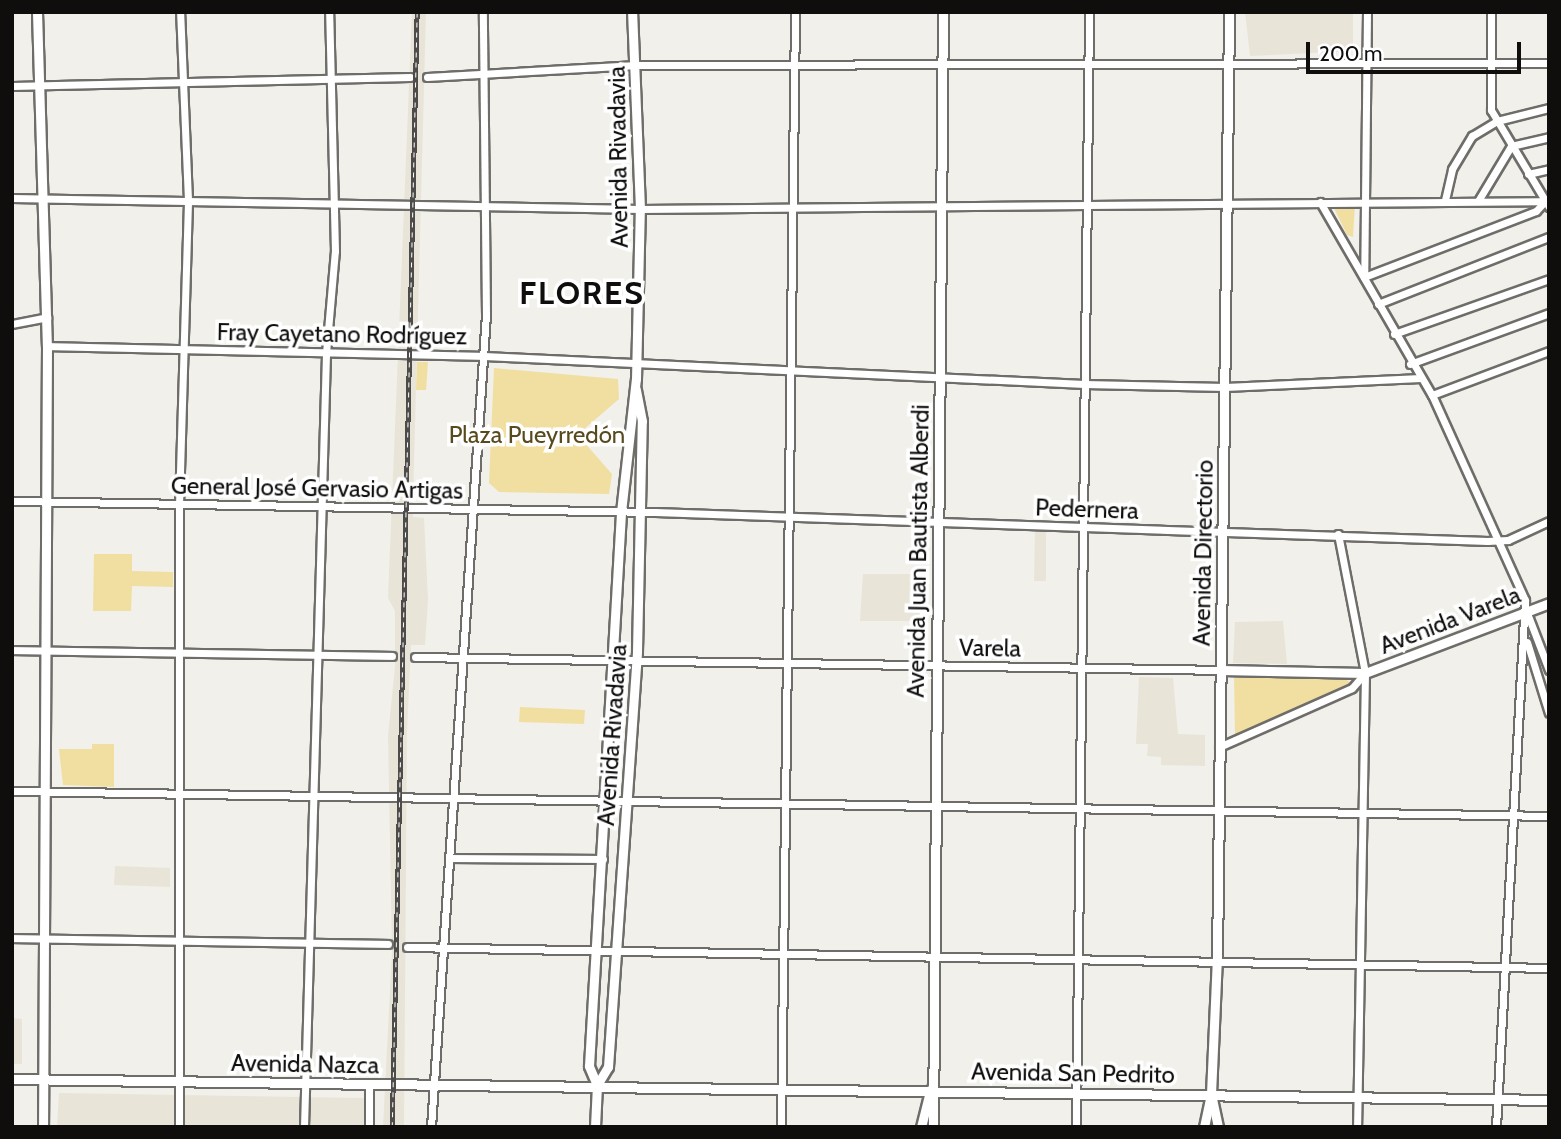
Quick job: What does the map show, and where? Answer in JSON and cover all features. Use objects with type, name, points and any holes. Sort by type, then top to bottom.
[{"type":"main road","points":[[37,12],[47,317],[43,1127]]},
{"type":"main road","name":"Avenida Rivadavia","points":[[595,1127],[597,1086],[589,1066],[604,859],[621,512],[636,367],[640,209],[637,65],[632,12]]},
{"type":"main road","name":"Avenida Juan Bautista Alberdi","points":[[933,1127],[930,1090],[943,206],[943,12]]},
{"type":"main road","name":"Avenida Directorio","points":[[1204,1127],[1212,1094],[1217,958],[1229,203],[1228,12]]},
{"type":"main road","name":"Avenida Rivadavia","points":[[597,1086],[608,1067],[636,660],[642,421],[635,385]]},
{"type":"main road","name":"Avenida Varela","points":[[1365,673],[1549,603]]},
{"type":"main road","name":"Varela","points":[[1220,670],[1365,673]]},
{"type":"main road","name":"Avenida Nazca","points":[[12,1079],[597,1086]]},
{"type":"main road","name":"Avenida San Pedrito","points":[[597,1086],[1549,1100]]},
{"type":"main road","name":"Avenida Juan Bautista Alberdi","points":[[920,1127],[930,1090]]},
{"type":"main road","name":"Avenida Directorio","points":[[1212,1094],[1218,1127]]},
{"type":"street","points":[[179,1127],[182,940],[179,505],[188,200],[180,12]]},
{"type":"street","points":[[304,1127],[314,799],[322,655],[322,508],[333,203],[328,12]]},
{"type":"street","points":[[431,1127],[466,657],[484,356],[488,74],[482,12]]},
{"type":"street","points":[[781,1127],[783,806],[795,206],[794,12]]},
{"type":"street","points":[[1076,1127],[1080,957],[1079,668],[1089,12]]},
{"type":"street","points":[[1364,277],[1367,12]]},
{"type":"street","points":[[1491,12],[1497,121],[1547,203]]},
{"type":"street","points":[[427,77],[637,65],[1549,63]]},
{"type":"street","points":[[12,86],[410,77]]},
{"type":"street","points":[[1446,200],[1457,158],[1472,136],[1497,121],[1549,108]]},
{"type":"street","points":[[1478,201],[1511,146],[1549,137]]},
{"type":"street","points":[[1528,174],[1549,169]]},
{"type":"street","points":[[12,198],[640,209],[1446,200],[1547,203]]},
{"type":"street","points":[[1320,202],[1410,364],[1432,395],[1498,540],[1549,670]]},
{"type":"street","points":[[1364,277],[1536,211],[1547,203]]},
{"type":"street","points":[[1378,304],[1549,237]]},
{"type":"street","points":[[1394,334],[1549,279]]},
{"type":"street","points":[[1410,364],[1549,313]]},
{"type":"street","points":[[12,324],[47,317]]},
{"type":"street","name":"Fray Cayetano Rodríguez","points":[[47,346],[484,356],[636,367],[1084,384],[1225,387],[1421,378]]},
{"type":"street","points":[[1432,395],[1549,351]]},
{"type":"street","name":"General José Gervasio Artigas","points":[[12,501],[621,512]]},
{"type":"street","name":"Pedernera","points":[[621,512],[1498,540],[1549,521]]},
{"type":"street","points":[[1338,534],[1365,673],[1366,813],[1357,1127]]},
{"type":"street","points":[[1496,1127],[1526,612]]},
{"type":"street","points":[[1524,635],[1548,709]]},
{"type":"street","points":[[12,650],[392,656]]},
{"type":"street","name":"Varela","points":[[415,657],[1220,670]]},
{"type":"street","points":[[1219,747],[1352,688],[1365,673]]},
{"type":"street","points":[[12,791],[314,799],[1549,817]]},
{"type":"street","points":[[450,858],[604,859]]},
{"type":"street","points":[[12,938],[388,944]]},
{"type":"street","points":[[407,947],[617,947],[1217,958],[1549,968]]},
{"type":"street","points":[[369,1084],[369,1127]]},
{"type":"shaded area","points":[[412,12],[426,12],[413,517],[424,518],[428,600],[425,645],[411,645],[407,731],[404,1127],[383,1127],[392,952],[388,736],[395,667],[395,611],[388,598]]},
{"type":"shaded area","points":[[1245,12],[1353,12],[1353,51],[1250,56]]},
{"type":"shaded area","points":[[1035,532],[1046,532],[1046,581],[1034,581]]},
{"type":"shaded area","points":[[863,574],[927,574],[926,621],[860,621]]},
{"type":"shaded area","points":[[1283,621],[1287,664],[1233,663],[1235,622]]},
{"type":"shaded area","points":[[1139,677],[1173,678],[1178,734],[1205,735],[1205,766],[1161,765],[1161,757],[1147,756],[1148,744],[1136,744]]},
{"type":"shaded area","points":[[115,866],[170,868],[170,887],[114,885]]},
{"type":"shaded area","points":[[12,1018],[22,1019],[22,1064],[12,1064]]},
{"type":"shaded area","points":[[59,1093],[364,1098],[364,1127],[57,1127]]},
{"type":"green space","points":[[1332,204],[1355,205],[1353,237],[1347,235]]},
{"type":"green space","points":[[417,362],[428,362],[426,390],[416,390]]},
{"type":"green space","name":"Plaza Pueyrredón","points":[[494,368],[618,379],[619,399],[583,430],[583,441],[612,474],[609,494],[499,492],[489,483]]},
{"type":"green space","points":[[94,554],[132,554],[132,571],[173,572],[173,587],[132,586],[131,611],[93,611]]},
{"type":"green space","points":[[1234,677],[1343,678],[1352,683],[1235,736]]},
{"type":"green space","points":[[520,707],[585,710],[584,724],[519,722]]},
{"type":"green space","points":[[92,744],[114,744],[114,787],[63,785],[59,749],[92,749]]},
{"type":"railway","points":[[392,1127],[417,12]]},
{"type":"district","name":"FLORES","points":[[582,293]]}]
